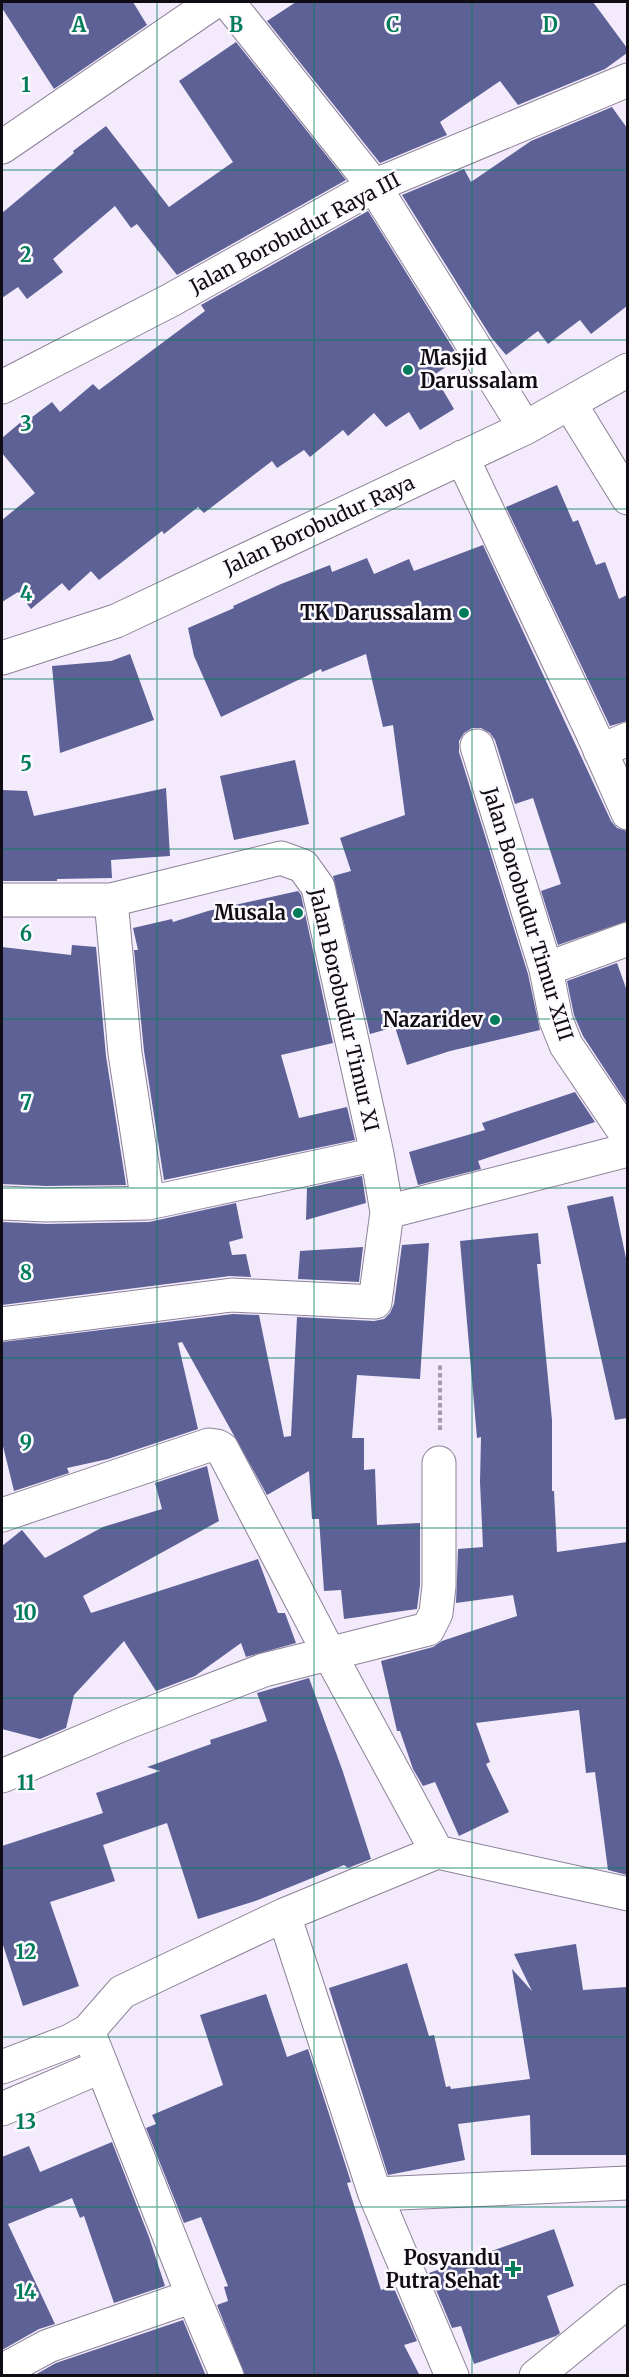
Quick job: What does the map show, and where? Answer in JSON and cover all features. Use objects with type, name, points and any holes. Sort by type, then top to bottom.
[{"type":"street","points":[[2,147],[214,2]]},
{"type":"street","points":[[228,2],[374,186],[525,428]]},
{"type":"street","name":"Jalan Borobudur Raya III","points":[[2,387],[171,300],[374,186],[627,80]]},
{"type":"street","name":"Jalan Borobudur Raya","points":[[2,658],[116,621],[525,428],[627,370]]},
{"type":"street","points":[[570,404],[627,498]]},
{"type":"street","points":[[462,457],[614,745],[627,813]]},
{"type":"street","name":"Jalan Borobudur Timur XIII","points":[[477,746],[546,969],[556,1020],[566,1045],[627,1137]]},
{"type":"street","name":"Jalan Borobudur Timur XI","points":[[2,900],[111,900],[281,858],[303,867],[318,888],[377,1154],[387,1212],[375,1302],[232,1295],[2,1324]]},
{"type":"street","points":[[111,900],[125,1053],[148,1203]]},
{"type":"street","points":[[546,969],[627,939]]},
{"type":"street","points":[[387,1212],[627,1150]]},
{"type":"street","points":[[2,1203],[46,1205],[148,1203],[377,1154]]},
{"type":"street","points":[[2,1515],[209,1445],[222,1449],[437,1852]]},
{"type":"street","points":[[2,1776],[128,1722],[264,1670],[428,1629],[436,1613],[439,1586],[439,1463]]},
{"type":"street","points":[[2,2067],[70,2041],[88,2031],[122,1992],[284,1915],[437,1852],[627,1894]]},
{"type":"street","points":[[284,1915],[375,2194],[452,2376]]},
{"type":"street","points":[[88,2031],[227,2376]]},
{"type":"street","points":[[2,2109],[102,2066]]},
{"type":"street","points":[[375,2194],[627,2183]]},
{"type":"street","points":[[2,2371],[48,2346],[193,2296]]},
{"type":"street","points":[[536,2376],[627,2301]]},
{"type":"path","points":[[439,1463],[440,1365]]},
{"type":"building","points":[[2,2],[133,2],[147,25],[54,89],[2,8]]},
{"type":"building","points":[[296,2],[593,2],[627,48],[627,53],[605,69],[518,105],[500,81],[440,122],[447,135],[380,163],[267,21]]},
{"type":"building","points":[[236,42],[346,180],[177,275],[137,224],[131,228],[115,206],[53,259],[63,272],[27,299],[18,287],[2,298],[2,213],[74,153],[73,151],[106,126],[169,207],[233,162],[179,81]]},
{"type":"building","points":[[612,107],[627,128],[627,306],[591,334],[580,320],[548,344],[538,331],[506,355],[491,337],[402,195],[464,169],[471,182],[531,141]]},
{"type":"building","points":[[368,211],[459,358],[434,375],[454,409],[420,430],[409,412],[386,427],[374,413],[348,436],[343,430],[310,457],[304,450],[277,468],[272,461],[204,513],[198,507],[164,534],[162,531],[99,580],[91,571],[69,591],[62,583],[31,609],[18,592],[2,602],[2,520],[35,493],[2,453],[2,438],[21,422],[23,424],[52,402],[60,412],[93,384],[99,390],[205,311],[201,305]]},
{"type":"building","points":[[557,485],[573,522],[578,520],[596,565],[605,562],[619,599],[627,595],[627,721],[610,726],[506,507]]},
{"type":"building","points":[[483,545],[611,821],[617,828],[627,831],[627,921],[558,945],[541,891],[561,884],[533,798],[515,804],[495,740],[490,733],[481,728],[472,728],[464,733],[459,741],[459,752],[528,974],[540,1030],[450,1051],[407,1065],[395,1027],[370,1034],[333,876],[351,871],[340,838],[405,815],[393,725],[383,727],[366,654],[322,672],[321,669],[221,717],[194,656],[188,628],[281,584],[330,565],[332,572],[367,558],[374,574],[409,559],[414,571]]},
{"type":"building","points":[[130,654],[154,720],[60,753],[52,666],[111,661]]},
{"type":"building","points":[[295,760],[309,824],[234,840],[220,776]]},
{"type":"building","points":[[166,788],[170,856],[111,860],[112,878],[2,881],[2,790],[27,791],[34,816]]},
{"type":"building","points":[[298,891],[301,895],[333,1043],[281,1055],[299,1118],[347,1107],[355,1140],[164,1180],[144,1051],[134,950],[138,950],[133,928],[172,919],[173,922],[208,911]]},
{"type":"building","points":[[72,945],[96,947],[106,1056],[126,1185],[2,1184],[2,947],[71,955]]},
{"type":"building","points":[[617,963],[627,991],[627,1103],[583,1036],[574,1015],[567,981]]},
{"type":"building","points":[[575,1092],[595,1122],[478,1161],[481,1169],[418,1185],[409,1152],[485,1130],[482,1123]]},
{"type":"building","points":[[362,1176],[366,1203],[306,1220],[307,1188]]},
{"type":"building","points":[[613,1196],[627,1263],[627,1418],[615,1420],[567,1206]]},
{"type":"building","points":[[236,1203],[243,1238],[229,1242],[232,1255],[246,1254],[251,1277],[230,1276],[2,1305],[2,1222],[46,1224],[149,1222]]},
{"type":"building","points":[[538,1233],[541,1264],[537,1264],[552,1420],[552,1491],[554,1491],[557,1552],[627,1542],[627,1875],[608,1870],[595,1772],[586,1773],[579,1710],[476,1723],[490,1762],[486,1764],[509,1812],[459,1836],[435,1782],[423,1786],[413,1769],[400,1731],[397,1731],[381,1661],[433,1647],[442,1641],[517,1616],[513,1595],[456,1603],[458,1549],[483,1547],[480,1482],[481,1437],[477,1438],[460,1241]]},
{"type":"building","points":[[429,1243],[420,1379],[357,1375],[352,1438],[364,1438],[364,1470],[375,1469],[377,1525],[420,1523],[420,1585],[417,1609],[344,1619],[341,1590],[324,1591],[319,1519],[312,1519],[309,1471],[267,1495],[182,1342],[178,1343],[198,1429],[108,1459],[67,1468],[69,1473],[14,1491],[2,1442],[2,1342],[233,1314],[259,1315],[284,1437],[291,1436],[297,1317],[374,1321],[384,1319],[394,1304],[402,1245]]},
{"type":"building","points":[[363,1247],[359,1282],[298,1279],[300,1251]]},
{"type":"building","points":[[207,1466],[219,1521],[83,1596],[91,1613],[258,1559],[278,1613],[285,1613],[296,1643],[246,1657],[241,1643],[195,1676],[156,1691],[124,1641],[74,1695],[66,1728],[40,1739],[2,1729],[2,1546],[22,1530],[45,1558],[103,1527],[162,1509],[155,1483]]},
{"type":"building","points":[[309,1678],[371,1859],[348,1868],[344,1865],[258,1900],[198,1919],[167,1823],[103,1845],[115,1881],[50,1902],[79,1986],[23,2006],[2,1942],[2,1846],[103,1813],[96,1793],[160,1771],[147,1767],[211,1744],[210,1740],[267,1721],[257,1693]]},
{"type":"building","points":[[576,1944],[583,1990],[627,1987],[627,2155],[531,2155],[530,2115],[458,2124],[465,2160],[388,2175],[329,1988],[407,1963],[429,2036],[434,2035],[446,2087],[450,2086],[451,2089],[530,2079],[512,1969],[532,1991],[514,1954]]},
{"type":"building","points":[[266,1994],[287,2057],[308,2049],[351,2182],[347,2183],[381,2290],[393,2286],[417,2341],[404,2345],[420,2376],[245,2376],[217,2305],[228,2301],[224,2287],[228,2286],[201,2217],[184,2223],[146,2128],[156,2124],[152,2115],[223,2085],[200,2015]]},
{"type":"building","points":[[112,2142],[149,2237],[165,2286],[114,2303],[84,2216],[80,2218],[72,2198],[8,2224],[55,2324],[39,2329],[2,2350],[2,2157],[29,2146],[40,2172]]},
{"type":"building","points":[[554,2229],[574,2286],[547,2296],[560,2333],[474,2364],[461,2326],[452,2328],[429,2273]]},
{"type":"building","points":[[183,2320],[206,2376],[33,2376],[56,2363]]},
{"type":"place","name":"Masjid Darussalam","points":[[408,370]]},
{"type":"place","name":"TK Darussalam","points":[[464,613]]},
{"type":"place","name":"Musala","points":[[298,913]]},
{"type":"place","name":"Nazaridev","points":[[495,1020]]},
{"type":"place","name":"Posyandu Putra Sehat","points":[[513,2269]]}]
